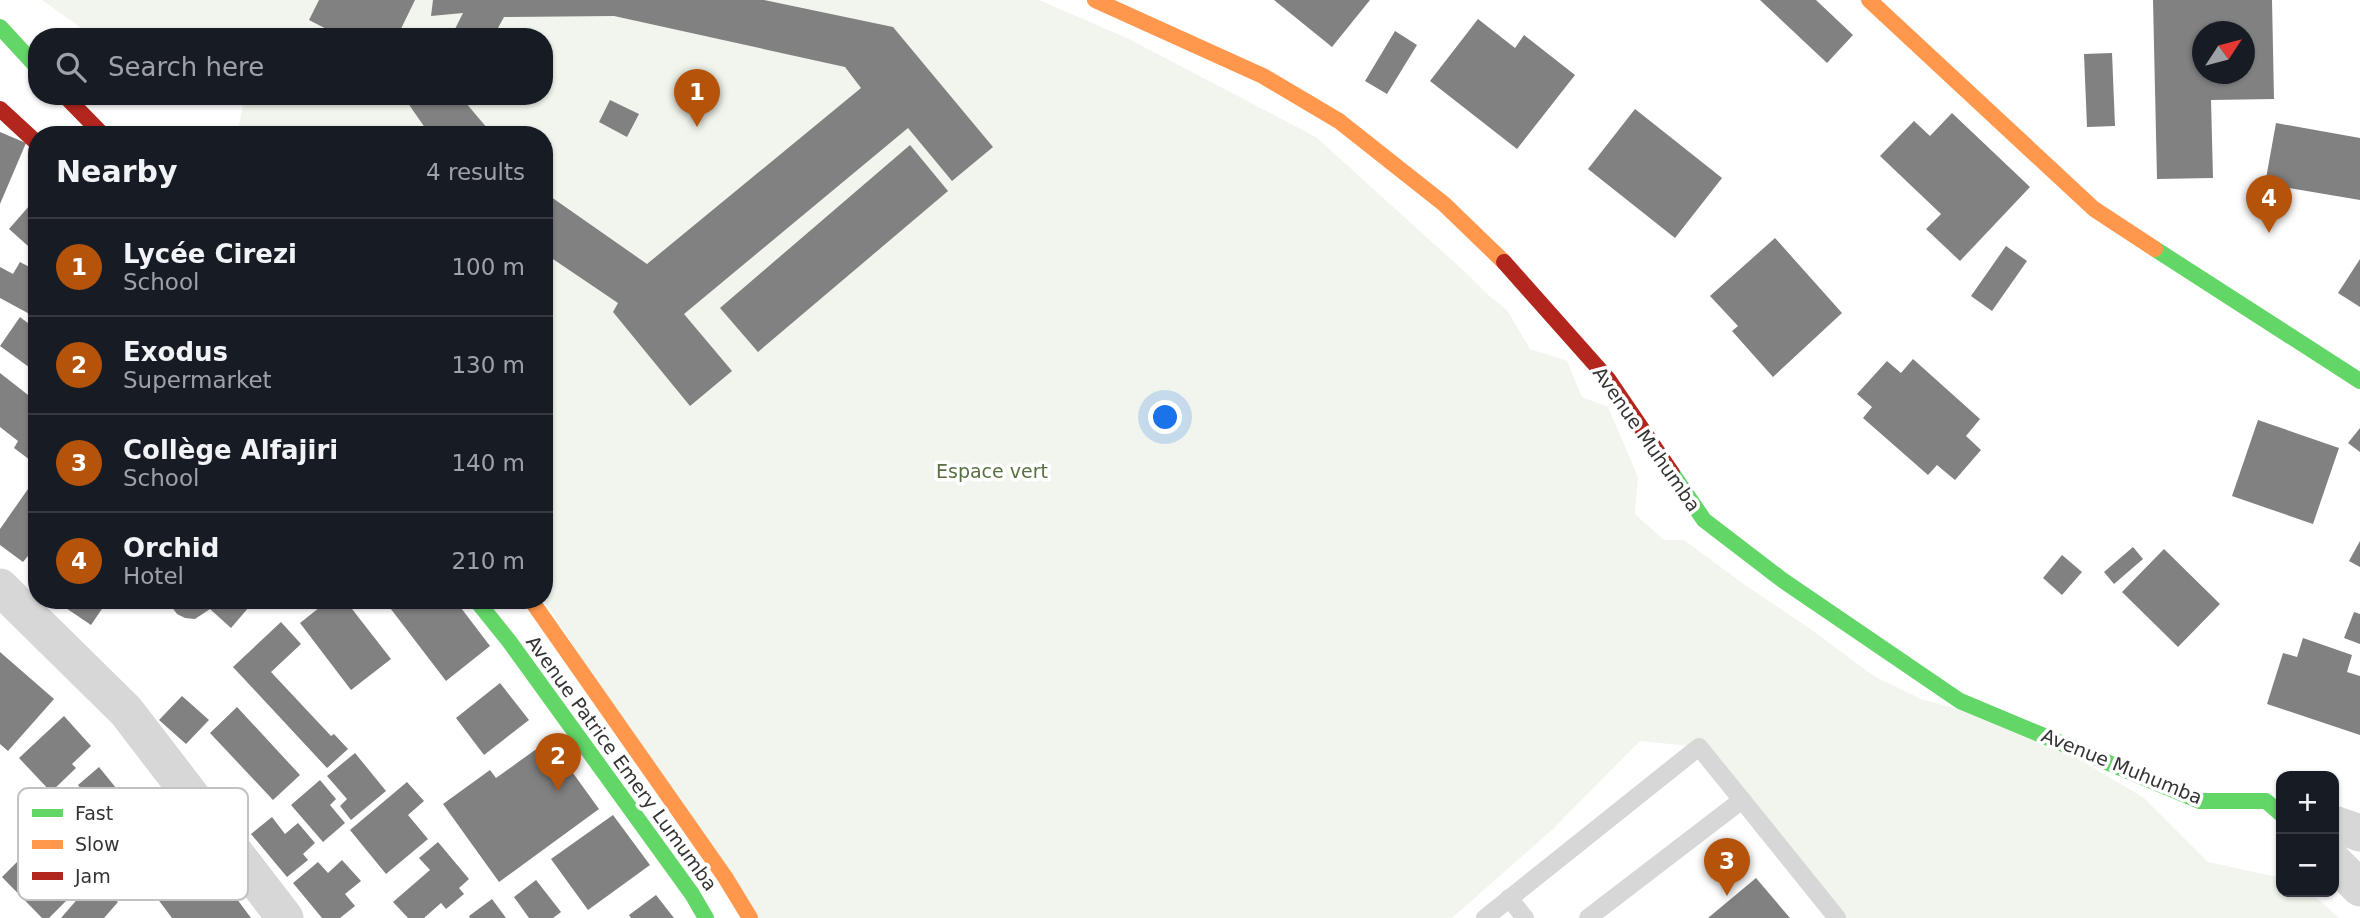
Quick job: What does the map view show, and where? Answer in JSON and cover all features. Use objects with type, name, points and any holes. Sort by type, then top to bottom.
[{"type":"street","name":"Avenue Muhumba","points":[[1095,0],[1263,76],[1339,121],[1444,204],[1519,276],[1608,379],[1704,520],[1782,579],[1960,701],[2200,801],[2276,807]]},
{"type":"street","points":[[1869,0],[2094,209],[2360,381]]},
{"type":"street","points":[[0,27],[28,57]]},
{"type":"street","points":[[74,105],[94,126]]},
{"type":"street","points":[[0,110],[28,134]]},
{"type":"street","points":[[0,587],[126,711],[185,788]]},
{"type":"street","name":"Avenue Patrice Emery Lumumba","points":[[483,609],[692,894],[706,918]]},
{"type":"street","name":"Avenue Patrice Emery Lumumba","points":[[537,609],[718,866],[750,918]]},
{"type":"street","points":[[2339,826],[2360,833]]},
{"type":"street","points":[[2339,861],[2360,863]]},
{"type":"street","points":[[2339,865],[2360,888]]},
{"type":"street","points":[[248,870],[285,918]]},
{"type":"lane","points":[[1485,918],[1699,747],[1838,918]]},
{"type":"lane","points":[[1588,918],[1742,800]]},
{"type":"lane","points":[[1509,898],[1525,918]]},
{"type":"green space","name":"Espace vert","points":[[42,0],[1039,0],[1129,39],[1316,137],[1507,310],[1530,349],[1567,361],[1582,397],[1608,407],[1638,477],[1635,514],[1664,540],[1684,540],[1874,676],[1921,699],[2027,728],[2144,798],[2208,862],[2276,877],[2276,897],[2316,897],[2339,918],[1844,918],[1700,747],[1640,741],[1553,829],[1452,918],[748,918],[550,609],[553,609],[553,126],[239,126],[241,105],[553,105],[553,28],[81,28]]},
{"type":"building","points":[[319,0],[415,0],[401,28],[325,28],[309,20]]},
{"type":"building","points":[[433,0],[764,0],[893,27],[993,147],[952,181],[908,128],[684,314],[732,371],[690,406],[613,312],[618,303],[553,259],[553,198],[647,264],[861,88],[845,67],[614,16],[504,17],[498,28],[456,28],[463,13],[431,16]]},
{"type":"building","points":[[1274,0],[1370,0],[1332,47]]},
{"type":"building","points":[[1760,0],[1816,0],[1853,35],[1827,63]]},
{"type":"building","points":[[2153,0],[2272,0],[2274,99],[2211,100],[2213,178],[2157,179]]},
{"type":"building","points":[[1478,19],[1515,48],[1524,35],[1575,75],[1517,149],[1430,81]]},
{"type":"building","points":[[1395,31],[1417,45],[1387,94],[1365,81]]},
{"type":"building","points":[[2112,53],[2115,126],[2087,127],[2084,54]]},
{"type":"building","points":[[610,100],[639,114],[627,137],[599,122]]},
{"type":"building","points":[[409,105],[468,105],[485,126],[424,126]]},
{"type":"building","points":[[1635,109],[1722,178],[1675,238],[1588,169]]},
{"type":"building","points":[[1952,113],[2030,187],[1960,261],[1926,229],[1941,214],[1880,156],[1914,121],[1930,136]]},
{"type":"building","points":[[2276,123],[2360,138],[2360,200],[2265,184]]},
{"type":"building","points":[[0,132],[26,143],[0,204]]},
{"type":"building","points":[[910,145],[948,191],[758,352],[720,308]]},
{"type":"building","points":[[28,207],[28,246],[9,229]]},
{"type":"building","points":[[1775,238],[1842,313],[1773,377],[1732,331],[1738,326],[1710,296]]},
{"type":"building","points":[[2006,246],[2027,261],[1992,311],[1971,296]]},
{"type":"building","points":[[2360,259],[2360,307],[2338,293]]},
{"type":"building","points":[[20,262],[28,266],[28,313],[0,298],[0,267],[13,274]]},
{"type":"building","points":[[20,317],[28,323],[28,366],[0,346]]},
{"type":"building","points":[[1913,359],[1980,419],[1966,436],[1981,450],[1955,480],[1937,465],[1928,475],[1863,418],[1872,407],[1857,394],[1887,361],[1901,373]]},
{"type":"building","points":[[0,373],[28,395],[28,458],[14,448],[18,441],[0,427]]},
{"type":"building","points":[[2258,420],[2339,448],[2313,524],[2232,496]]},
{"type":"building","points":[[2360,428],[2360,452],[2348,443]]},
{"type":"building","points":[[28,489],[28,556],[23,562],[0,545],[0,529]]},
{"type":"building","points":[[2360,541],[2360,567],[2349,561]]},
{"type":"building","points":[[2133,547],[2143,559],[2114,584],[2104,572]]},
{"type":"building","points":[[2164,549],[2220,604],[2178,647],[2122,592]]},
{"type":"building","points":[[2062,555],[2082,572],[2062,595],[2043,578]]},
{"type":"building","points":[[67,609],[102,609],[91,625]]},
{"type":"building","points":[[173,609],[210,609],[195,619],[177,614]]},
{"type":"building","points":[[210,609],[247,609],[231,628]]},
{"type":"building","points":[[318,609],[352,609],[391,659],[351,690],[300,623]]},
{"type":"building","points":[[391,609],[462,609],[490,646],[446,681]]},
{"type":"building","points":[[2354,612],[2360,614],[2360,644],[2344,638]]},
{"type":"building","points":[[281,622],[301,644],[271,672],[331,736],[334,734],[348,749],[327,768],[233,667]]},
{"type":"building","points":[[2303,638],[2352,655],[2347,672],[2360,676],[2360,735],[2267,704],[2283,653],[2297,657]]},
{"type":"building","points":[[0,652],[54,699],[8,751],[0,744]]},
{"type":"building","points":[[500,683],[529,720],[484,755],[456,718]]},
{"type":"building","points":[[182,696],[209,720],[186,744],[159,720]]},
{"type":"building","points":[[237,707],[300,775],[273,800],[210,733]]},
{"type":"building","points":[[64,716],[91,746],[72,764],[76,768],[55,788],[47,788],[19,758]]},
{"type":"building","points":[[549,740],[599,809],[499,882],[443,804],[490,770],[496,778]]},
{"type":"building","points":[[355,753],[386,791],[351,820],[340,806],[347,799],[327,776]]},
{"type":"building","points":[[99,767],[116,788],[80,788],[78,785]]},
{"type":"building","points":[[320,780],[336,799],[330,805],[345,823],[323,842],[291,805]]},
{"type":"building","points":[[407,782],[424,801],[408,815],[428,839],[386,874],[350,830]]},
{"type":"building","points":[[613,815],[650,865],[588,910],[551,859]]},
{"type":"building","points":[[272,817],[285,834],[298,823],[315,843],[303,854],[308,860],[287,877],[251,834]]},
{"type":"building","points":[[438,842],[469,879],[459,888],[464,894],[446,909],[441,903],[424,918],[408,918],[393,902],[430,870],[419,858]]},
{"type":"building","points":[[342,860],[361,881],[345,894],[355,906],[340,918],[322,918],[293,883],[318,862],[328,873]]},
{"type":"building","points":[[18,861],[18,893],[2,877]]},
{"type":"building","points":[[1756,878],[1790,918],[1708,918]]},
{"type":"building","points":[[536,880],[561,912],[553,918],[529,918],[514,897]]},
{"type":"building","points":[[656,895],[674,918],[631,918],[629,915]]},
{"type":"building","points":[[492,899],[506,918],[470,918],[469,916]]},
{"type":"building","points":[[24,900],[67,900],[49,918],[42,918]]},
{"type":"building","points":[[77,900],[118,902],[104,918],[61,918]]},
{"type":"building","points":[[158,900],[238,900],[251,918],[172,918]]},
{"type":"traffic: fast","points":[[0,27],[28,57]]},
{"type":"traffic: fast","points":[[2155,249],[2360,381]]},
{"type":"traffic: fast","points":[[1672,473],[1704,520],[1781,579],[1960,701],[2200,801],[2266,801],[2276,810]]},
{"type":"traffic: fast","points":[[483,609],[692,894],[706,918]]},
{"type":"traffic: slow","points":[[1095,0],[1263,76],[1339,121],[1444,204],[1504,262]]},
{"type":"traffic: slow","points":[[1869,0],[2094,209],[2155,249]]},
{"type":"traffic: slow","points":[[537,609],[725,877],[750,918]]},
{"type":"traffic: jam","points":[[74,105],[94,126]]},
{"type":"traffic: jam","points":[[0,109],[28,135]]},
{"type":"traffic: jam","points":[[1504,262],[1608,379],[1672,473]]},
{"type":"place","name":"Lycée Cirezi","points":[[697,127]]},
{"type":"place","name":"Orchid","points":[[2269,233]]},
{"type":"place","name":"Exodus","points":[[558,791]]},
{"type":"place","name":"Collège Alfajiri","points":[[1727,896]]}]
